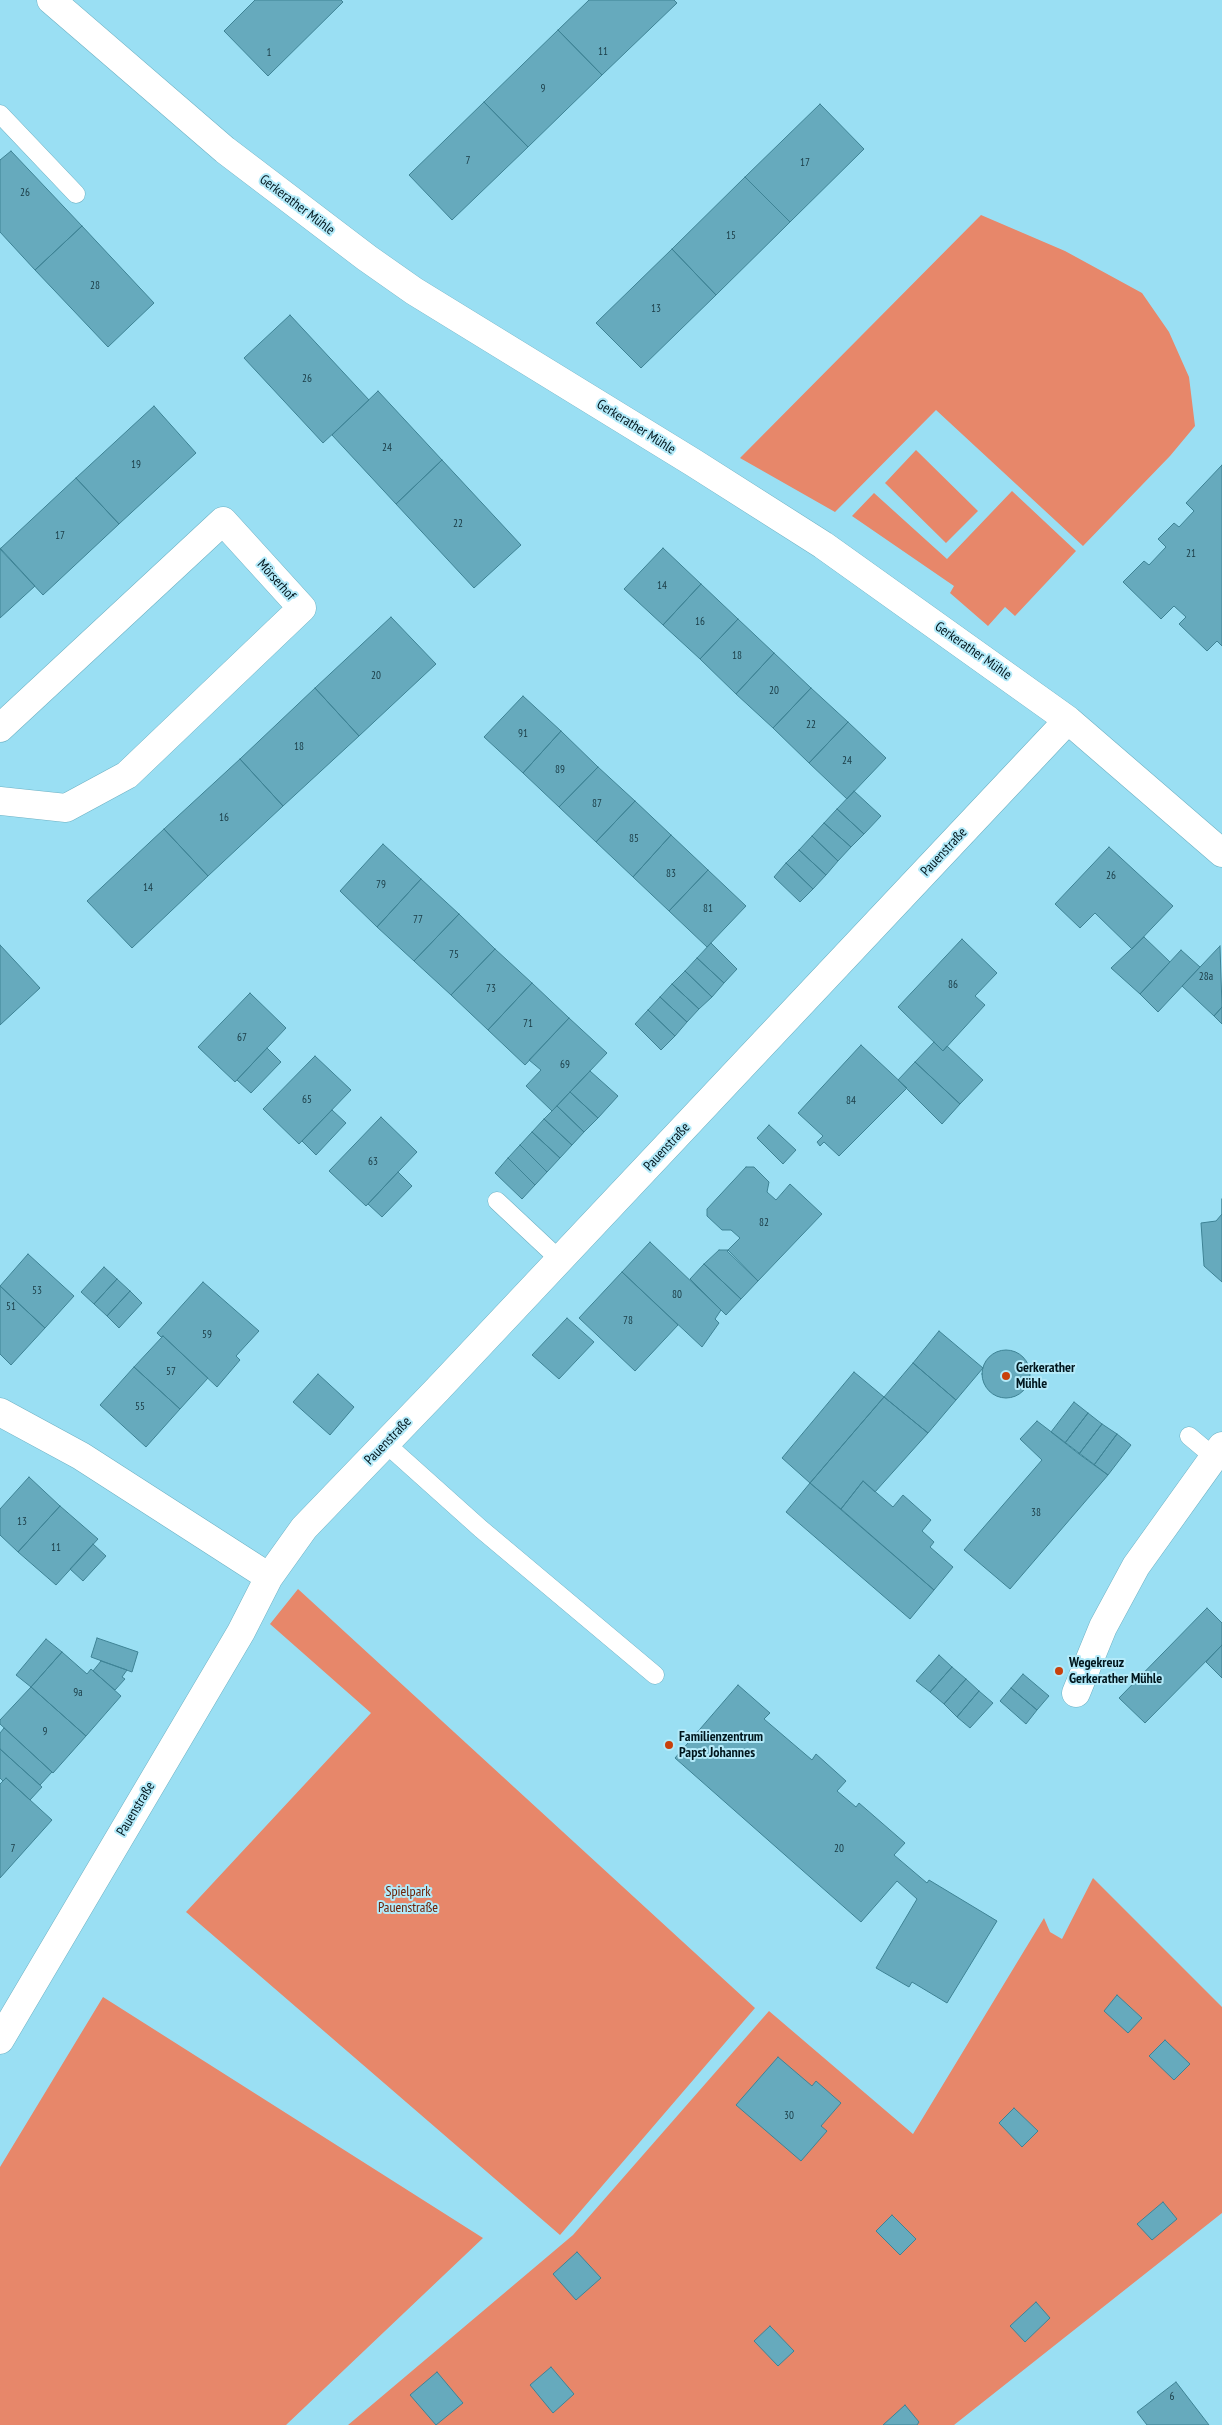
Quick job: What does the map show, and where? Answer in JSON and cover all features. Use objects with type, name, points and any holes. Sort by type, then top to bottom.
[{"type":"street","name":"Gerkerather Mühle","points":[[51,0],[224,150],[367,258],[414,291],[686,458],[823,545],[1068,720],[1222,853]]},
{"type":"street","name":"Mörserhof","points":[[0,728],[223,521],[302,608],[127,775],[66,808],[0,801]]},
{"type":"street","name":"Pauenstraße","points":[[0,2040],[241,1632],[269,1577],[304,1528],[560,1260],[1068,720]]},
{"type":"street","points":[[0,1412],[81,1456],[269,1577]]},
{"type":"street","points":[[1076,1693],[1103,1627],[1136,1566],[1218,1451]]},
{"type":"lane","points":[[0,114],[76,194]]},
{"type":"lane","points":[[497,1201],[560,1260]]},
{"type":"lane","points":[[1189,1436],[1218,1451]]},
{"type":"lane","points":[[385,1443],[480,1529],[655,1674]]},
{"type":"green space","points":[[981,215],[1065,251],[1142,293],[1169,332],[1189,377],[1195,426],[1170,456],[1083,546],[936,410],[835,512],[740,458]]},
{"type":"green space","points":[[916,450],[978,511],[946,543],[885,483]]},
{"type":"green space","points":[[1012,491],[1076,551],[1015,616],[1005,607],[988,626],[950,593],[954,586],[852,516],[874,493],[947,559]]},
{"type":"green space","name":"Spielpark Pauenstraße","points":[[298,1589],[755,2008],[560,2235],[186,1912],[371,1713],[270,1624]]},
{"type":"green space","points":[[1093,1878],[1222,2007],[1222,2213],[954,2425],[348,2425],[573,2235],[769,2011],[913,2134],[1044,1918],[1050,1932],[1062,1939]]},
{"type":"green space","points":[[103,1997],[483,2238],[286,2425],[0,2425],[0,2167]]},
{"type":"building","points":[[255,0],[341,0],[343,2],[268,76],[224,31]]},
{"type":"building","points":[[589,0],[674,0],[677,3],[602,75],[558,30]]},
{"type":"building","points":[[558,30],[602,75],[528,147],[484,102]]},
{"type":"building","points":[[484,102],[528,147],[452,220],[409,175]]},
{"type":"building","points":[[820,104],[864,149],[790,222],[745,177]]},
{"type":"building","points":[[11,151],[82,226],[35,270],[0,232],[0,160]]},
{"type":"building","points":[[745,177],[790,222],[716,295],[672,249]]},
{"type":"building","points":[[82,226],[154,303],[108,347],[35,270]]},
{"type":"building","points":[[672,249],[716,295],[641,368],[596,323]]},
{"type":"building","points":[[290,315],[369,400],[323,443],[244,358]]},
{"type":"building","points":[[378,391],[442,460],[396,504],[332,435]]},
{"type":"building","points":[[154,406],[196,453],[119,524],[76,478]]},
{"type":"building","points":[[442,460],[521,545],[474,588],[396,504]]},
{"type":"building","points":[[1222,465],[1222,646],[1217,641],[1207,651],[1179,624],[1186,617],[1174,606],[1161,619],[1123,582],[1144,561],[1149,565],[1166,547],[1158,539],[1174,523],[1179,527],[1194,511],[1186,503]]},
{"type":"building","points":[[76,478],[119,524],[43,595],[0,549]]},
{"type":"building","points":[[0,548],[35,586],[0,618]]},
{"type":"building","points":[[663,548],[701,584],[663,625],[624,589]]},
{"type":"building","points":[[701,584],[738,619],[700,659],[663,625]]},
{"type":"building","points":[[391,617],[436,664],[359,736],[315,688]]},
{"type":"building","points":[[738,619],[774,653],[736,694],[700,659]]},
{"type":"building","points":[[774,653],[811,688],[773,728],[736,694]]},
{"type":"building","points":[[315,688],[359,736],[283,806],[240,759]]},
{"type":"building","points":[[811,688],[848,722],[809,763],[773,728]]},
{"type":"building","points":[[523,696],[561,731],[523,773],[484,737]]},
{"type":"building","points":[[848,722],[886,758],[847,799],[809,763]]},
{"type":"building","points":[[561,731],[598,767],[559,807],[523,773]]},
{"type":"building","points":[[240,759],[283,806],[208,876],[164,829]]},
{"type":"building","points":[[598,767],[635,801],[596,842],[559,807]]},
{"type":"building","points":[[854,791],[881,816],[864,834],[837,809]]},
{"type":"building","points":[[635,801],[671,835],[633,877],[596,842]]},
{"type":"building","points":[[837,809],[864,834],[851,847],[824,823]]},
{"type":"building","points":[[824,823],[851,847],[838,861],[812,836]]},
{"type":"building","points":[[164,829],[208,876],[132,948],[87,901]]},
{"type":"building","points":[[671,835],[708,870],[669,911],[633,877]]},
{"type":"building","points":[[812,836],[838,861],[826,875],[799,850]]},
{"type":"building","points":[[383,844],[421,879],[377,927],[340,891]]},
{"type":"building","points":[[1109,847],[1173,906],[1132,949],[1095,913],[1080,928],[1055,904]]},
{"type":"building","points":[[799,850],[826,875],[813,889],[786,863]]},
{"type":"building","points":[[786,863],[813,889],[800,902],[774,877]]},
{"type":"building","points":[[708,870],[746,906],[707,947],[669,911]]},
{"type":"building","points":[[421,879],[459,914],[414,961],[377,927]]},
{"type":"building","points":[[459,914],[495,949],[451,995],[414,961]]},
{"type":"building","points":[[1144,937],[1170,962],[1140,994],[1111,968]]},
{"type":"building","points":[[962,939],[997,973],[975,996],[985,1005],[943,1051],[898,1007]]},
{"type":"building","points":[[711,943],[737,969],[724,983],[697,958]]},
{"type":"building","points":[[0,945],[40,988],[0,1025]]},
{"type":"building","points":[[1220,946],[1222,1007],[1214,1016],[1182,986]]},
{"type":"building","points":[[495,949],[532,983],[488,1030],[451,995]]},
{"type":"building","points":[[1181,950],[1200,967],[1158,1012],[1140,994]]},
{"type":"building","points":[[697,958],[724,983],[712,997],[685,971]]},
{"type":"building","points":[[685,971],[712,997],[699,1009],[672,984]]},
{"type":"building","points":[[532,983],[569,1018],[525,1065],[488,1030]]},
{"type":"building","points":[[672,984],[699,1009],[687,1022],[660,997]]},
{"type":"building","points":[[250,993],[286,1028],[235,1082],[198,1047]]},
{"type":"building","points":[[660,997],[687,1022],[675,1036],[648,1010]]},
{"type":"building","points":[[1222,1007],[1222,1024],[1214,1016]]},
{"type":"building","points":[[648,1010],[675,1036],[661,1050],[635,1024]]},
{"type":"building","points":[[569,1018],[607,1053],[552,1111],[526,1086],[541,1070],[529,1060]]},
{"type":"building","points":[[934,1042],[943,1051],[947,1046],[983,1080],[960,1104],[915,1062]]},
{"type":"building","points":[[861,1045],[907,1088],[839,1156],[824,1142],[820,1146],[817,1142],[823,1136],[798,1113]]},
{"type":"building","points":[[267,1048],[281,1062],[251,1093],[237,1080]]},
{"type":"building","points":[[315,1056],[351,1090],[299,1144],[263,1109]]},
{"type":"building","points":[[915,1062],[960,1104],[942,1124],[898,1080]]},
{"type":"building","points":[[590,1071],[618,1096],[598,1118],[570,1092]]},
{"type":"building","points":[[570,1092],[598,1118],[584,1132],[557,1106]]},
{"type":"building","points":[[557,1106],[584,1132],[572,1145],[544,1119]]},
{"type":"building","points":[[332,1110],[346,1123],[316,1155],[302,1141]]},
{"type":"building","points":[[381,1117],[417,1152],[366,1206],[329,1171]]},
{"type":"building","points":[[544,1119],[572,1145],[560,1158],[532,1132]]},
{"type":"building","points":[[769,1125],[796,1150],[783,1164],[757,1138]]},
{"type":"building","points":[[532,1132],[560,1158],[547,1172],[520,1145]]},
{"type":"building","points":[[520,1145],[547,1172],[535,1185],[508,1158]]},
{"type":"building","points":[[508,1158],[535,1185],[522,1199],[495,1173]]},
{"type":"building","points":[[746,1167],[754,1167],[769,1182],[767,1192],[776,1200],[790,1184],[822,1214],[758,1281],[727,1251],[740,1238],[731,1230],[722,1230],[707,1216],[707,1209]]},
{"type":"building","points":[[398,1172],[412,1186],[382,1217],[368,1204]]},
{"type":"building","points":[[1222,1214],[1222,1282],[1204,1266],[1201,1223],[1216,1221]]},
{"type":"building","points":[[650,1242],[721,1310],[715,1319],[719,1323],[702,1347],[622,1272]]},
{"type":"building","points":[[719,1250],[728,1250],[758,1281],[741,1299],[704,1264]]},
{"type":"building","points":[[28,1254],[74,1296],[45,1328],[0,1286]]},
{"type":"building","points":[[704,1264],[741,1299],[726,1315],[690,1279]]},
{"type":"building","points":[[104,1267],[117,1279],[94,1304],[81,1292]]},
{"type":"building","points":[[622,1272],[678,1325],[635,1371],[579,1318]]},
{"type":"building","points":[[117,1279],[130,1291],[107,1316],[94,1304]]},
{"type":"building","points":[[203,1282],[259,1331],[236,1356],[240,1360],[217,1387],[163,1336],[161,1337],[157,1333]]},
{"type":"building","points":[[0,1286],[45,1328],[11,1365],[0,1354]]},
{"type":"building","points":[[130,1291],[142,1303],[119,1328],[107,1316]]},
{"type":"building","points":[[567,1318],[594,1342],[559,1379],[532,1355]]},
{"type":"building","points":[[939,1331],[983,1368],[956,1400],[913,1363]]},
{"type":"building","points":[[163,1336],[208,1378],[180,1409],[134,1367]]},
{"type":"building","name":"Gerkerather Mühle","points":[[1001,1350],[1011,1350],[1020,1354],[1026,1360],[1029,1365],[1029,1383],[1020,1394],[1011,1398],[1001,1398],[992,1394],[986,1388],[982,1379],[982,1369],[986,1360],[992,1354]]},
{"type":"building","points":[[913,1363],[956,1400],[928,1433],[884,1397]]},
{"type":"building","points":[[134,1367],[180,1409],[146,1447],[100,1405]]},
{"type":"building","points":[[854,1372],[884,1397],[810,1483],[782,1458]]},
{"type":"building","points":[[318,1374],[354,1407],[330,1435],[293,1402]]},
{"type":"building","points":[[884,1397],[928,1433],[875,1492],[863,1481],[841,1509],[810,1483]]},
{"type":"building","points":[[1074,1402],[1088,1413],[1065,1443],[1051,1432]]},
{"type":"building","points":[[1088,1413],[1102,1424],[1079,1454],[1065,1443]]},
{"type":"building","points":[[1037,1421],[1108,1475],[1010,1589],[964,1550],[1042,1460],[1020,1439]]},
{"type":"building","points":[[1102,1424],[1117,1434],[1094,1465],[1079,1454]]},
{"type":"building","points":[[1117,1434],[1131,1445],[1108,1475],[1094,1465]]},
{"type":"building","points":[[29,1477],[60,1506],[18,1552],[0,1535],[0,1509]]},
{"type":"building","points":[[863,1481],[893,1507],[903,1495],[931,1520],[922,1531],[934,1542],[930,1547],[953,1567],[934,1590],[841,1509]]},
{"type":"building","points":[[810,1483],[934,1590],[910,1619],[786,1512]]},
{"type":"building","points":[[60,1506],[98,1539],[56,1585],[18,1552]]},
{"type":"building","points":[[93,1544],[106,1556],[83,1581],[70,1569]]},
{"type":"building","points":[[1207,1608],[1222,1623],[1222,1645],[1145,1723],[1119,1698]]},
{"type":"building","points":[[97,1638],[138,1652],[132,1672],[91,1657]]},
{"type":"building","points":[[46,1639],[62,1652],[31,1687],[16,1675]]},
{"type":"building","points":[[1222,1645],[1222,1678],[1206,1662]]},
{"type":"building","points":[[62,1652],[87,1674],[91,1669],[121,1696],[86,1736],[31,1687]]},
{"type":"building","points":[[939,1655],[952,1667],[930,1692],[916,1681]]},
{"type":"building","points":[[101,1661],[127,1670],[122,1677],[125,1679],[115,1690],[93,1671]]},
{"type":"building","points":[[952,1667],[966,1679],[944,1704],[930,1692]]},
{"type":"building","points":[[1023,1674],[1049,1696],[1037,1710],[1011,1688]]},
{"type":"building","points":[[966,1679],[979,1691],[957,1717],[944,1704]]},
{"type":"building","points":[[738,1685],[770,1713],[764,1719],[812,1760],[816,1754],[846,1781],[837,1791],[856,1807],[859,1803],[905,1843],[894,1855],[927,1883],[929,1880],[997,1921],[947,2003],[912,1982],[909,1987],[876,1968],[917,1899],[897,1881],[861,1922],[675,1758]]},
{"type":"building","points":[[31,1687],[86,1736],[53,1773],[0,1724],[0,1720]]},
{"type":"building","points":[[1011,1688],[1037,1710],[1026,1724],[1000,1701]]},
{"type":"building","points":[[979,1691],[993,1703],[970,1728],[957,1717]]},
{"type":"building","points":[[4,1728],[52,1772],[40,1785],[0,1749],[0,1733]]},
{"type":"building","points":[[0,1749],[42,1787],[30,1800],[6,1778],[3,1781],[0,1778]]},
{"type":"building","points":[[6,1778],[52,1820],[0,1878],[0,1784]]},
{"type":"building","points":[[1117,1995],[1142,2018],[1128,2033],[1104,2011]]},
{"type":"building","points":[[1165,2040],[1190,2064],[1174,2080],[1149,2056]]},
{"type":"building","points":[[778,2057],[812,2086],[816,2081],[841,2103],[821,2126],[827,2131],[801,2161],[736,2105]]},
{"type":"building","points":[[1014,2108],[1038,2131],[1022,2147],[999,2123]]},
{"type":"building","points":[[1163,2202],[1177,2219],[1152,2240],[1137,2224]]},
{"type":"building","points":[[892,2215],[916,2239],[900,2255],[876,2231]]},
{"type":"building","points":[[577,2252],[601,2278],[576,2300],[553,2274]]},
{"type":"building","points":[[1036,2302],[1050,2318],[1025,2342],[1010,2326]]},
{"type":"building","points":[[770,2326],[794,2351],[778,2366],[754,2341]]},
{"type":"building","points":[[551,2367],[574,2394],[553,2413],[530,2385]]},
{"type":"building","points":[[437,2372],[463,2403],[436,2425],[410,2395]]},
{"type":"building","points":[[1176,2382],[1209,2425],[1147,2425],[1137,2412]]},
{"type":"building","points":[[905,2405],[919,2422],[917,2425],[883,2425]]},
{"type":"place","name":"Gerkerather Mühle","points":[[1006,1376]]},
{"type":"place","name":"Wegekreuz Gerkerather Mühle","points":[[1059,1671]]},
{"type":"place","name":"Familienzentrum Papst Johannes","points":[[669,1745]]}]
